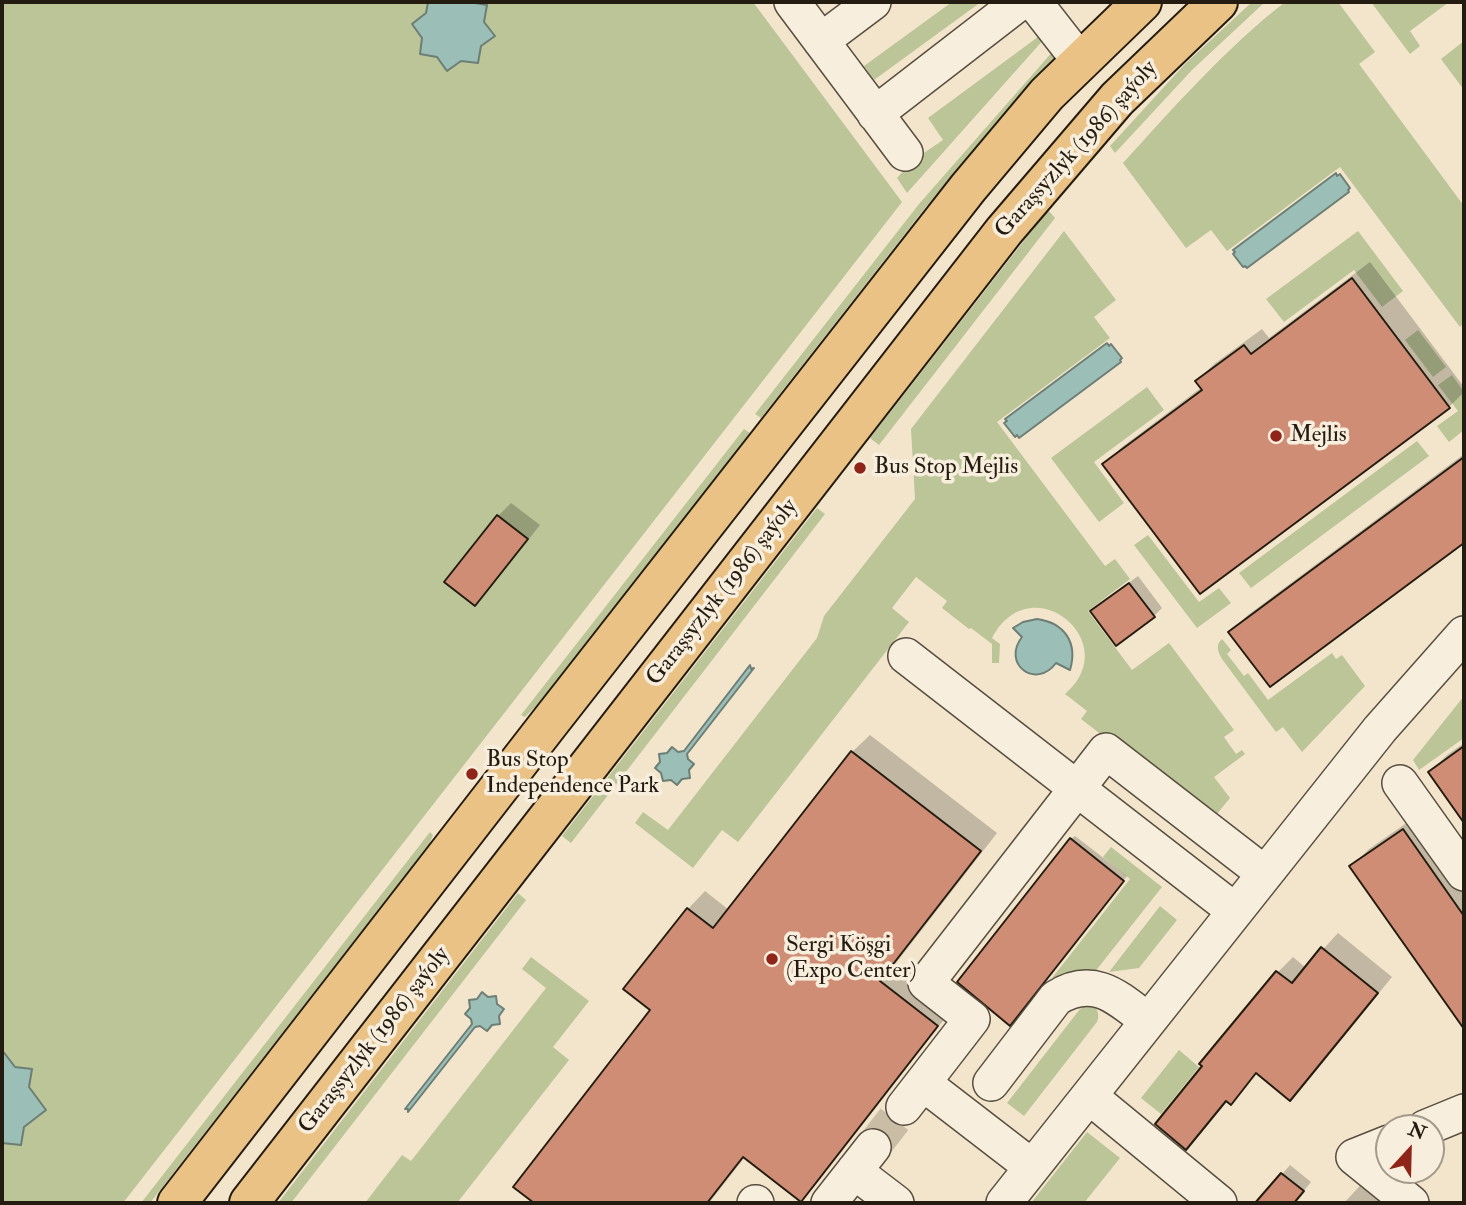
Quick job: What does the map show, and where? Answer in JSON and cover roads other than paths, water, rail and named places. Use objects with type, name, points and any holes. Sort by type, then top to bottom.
[{"type":"main road","points":[[177,1203],[968,188],[1047,94],[1142,2]]},
{"type":"main road","name":"Garaşsyzlyk (1986) şaýoly","points":[[250,1203],[1004,230],[1117,99],[1218,2]]},
{"type":"main road","points":[[1080,61],[1117,99]]},
{"type":"lane","points":[[792,2],[905,153]]},
{"type":"lane","points":[[821,41],[873,2]]},
{"type":"lane","points":[[875,114],[1020,2]]},
{"type":"lane","points":[[1034,2],[1080,61]]},
{"type":"lane","points":[[1004,1203],[1380,729],[1464,634]]},
{"type":"lane","points":[[906,656],[1235,911]]},
{"type":"lane","points":[[1032,1167],[913,1095],[972,1019],[926,983],[1077,788],[1107,751],[1265,873]]},
{"type":"lane","points":[[1400,783],[1464,873]]},
{"type":"lane","points":[[991,1083],[1056,998],[1066,991],[1077,988],[1099,989],[1122,1000],[1148,1021]]},
{"type":"lane","points":[[1089,1096],[1219,1203]]},
{"type":"lane","points":[[1445,1120],[1464,1112]]},
{"type":"lane","points":[[1375,1149],[1354,1157],[1375,1174]]},
{"type":"lane","points":[[829,1203],[864,1159],[896,1203]]},
{"type":"lane","points":[[1387,1184],[1411,1203]]},
{"type":"water","points":[[428,2],[487,5],[484,22],[495,36],[481,46],[478,63],[461,61],[447,71],[437,57],[420,54],[422,38],[412,24],[426,13]]},
{"type":"water","points":[[1336,173],[1337,176],[1340,174],[1350,188],[1349,192],[1247,268],[1243,267],[1233,250]]},
{"type":"water","points":[[1107,343],[1109,346],[1111,344],[1122,358],[1121,362],[1019,438],[1017,435],[1015,437],[1004,423],[1007,421],[1005,419]]},
{"type":"water","points":[[1037,619],[1055,625],[1067,636],[1072,651],[1070,670],[1056,663],[1048,671],[1031,674],[1018,664],[1017,647],[1022,637],[1013,628],[1023,622]]},
{"type":"water","points":[[750,665],[751,669],[754,668],[687,754],[694,764],[689,770],[690,778],[682,779],[677,785],[671,780],[663,781],[661,773],[655,768],[660,762],[659,754],[667,753],[672,747],[678,752],[684,751]]},
{"type":"water","points":[[482,992],[488,997],[496,996],[497,1004],[504,1009],[499,1016],[500,1024],[492,1025],[487,1031],[480,1026],[475,1027],[408,1112],[408,1109],[405,1109],[472,1024],[465,1014],[470,1008],[469,1000],[477,999]]},
{"type":"water","points":[[2,1050],[15,1067],[32,1069],[29,1087],[46,1110],[24,1127],[21,1145],[2,1143]]},
{"type":"tunnel","points":[[873,1147],[904,1107]]},
{"type":"place","name":"Mejlis","points":[[1276,436]]},
{"type":"place","name":"Bus Stop Mejlis","points":[[860,468]]},
{"type":"place","name":"Bus Stop Independence Park","points":[[472,774]]},
{"type":"place","name":"Sergi Köşgi (Expo Center)","points":[[772,959]]}]
